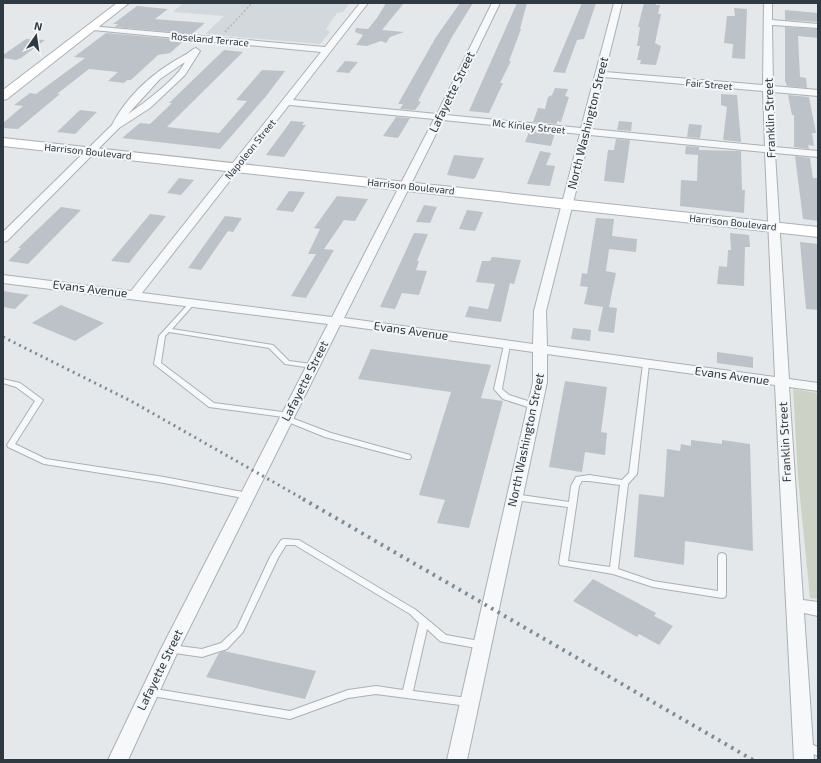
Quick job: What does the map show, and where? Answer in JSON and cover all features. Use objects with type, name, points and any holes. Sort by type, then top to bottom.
[{"type":"street","points":[[3,96],[124,3]]},
{"type":"street","name":"Napoleon Street","points":[[135,294],[288,102],[364,3]]},
{"type":"street","name":"Lafayette Street","points":[[118,760],[170,649],[248,496],[286,416],[406,186],[496,3]]},
{"type":"street","name":"North Washington Street","points":[[457,760],[471,703],[514,497],[540,382],[540,311],[618,3]]},
{"type":"street","name":"Franklin Street","points":[[768,3],[768,89],[781,382],[804,760]]},
{"type":"street","points":[[768,22],[818,26]]},
{"type":"street","name":"Roseland Terrace","points":[[93,28],[328,50]]},
{"type":"street","points":[[116,126],[122,113],[128,106],[168,68],[192,55],[213,39]]},
{"type":"street","points":[[3,239],[116,126],[136,114],[163,91],[187,67],[192,55]]},
{"type":"street","name":"Fair Street","points":[[600,74],[818,93]]},
{"type":"street","name":"Mc Kinley Street","points":[[288,102],[818,154]]},
{"type":"street","name":"Harrison Boulevard","points":[[3,142],[818,232]]},
{"type":"street","name":"Evans Avenue","points":[[3,278],[135,294],[818,387]]},
{"type":"street","points":[[794,605],[818,609]]},
{"type":"lane","points":[[193,302],[162,336],[157,364],[212,405],[286,416],[328,435],[406,456]]},
{"type":"lane","points":[[168,330],[271,346],[287,363],[312,366]]},
{"type":"lane","points":[[507,345],[498,389],[506,396],[534,406]]},
{"type":"lane","points":[[614,571],[624,483],[633,474],[646,364]]},
{"type":"lane","points":[[3,381],[18,385],[39,400],[11,445],[44,461],[164,480],[248,496]]},
{"type":"lane","points":[[624,483],[589,478],[579,479],[575,486],[563,563],[614,571],[653,584],[722,595],[722,556]]},
{"type":"lane","points":[[514,497],[572,505]]},
{"type":"lane","points":[[170,649],[202,653],[224,646],[240,630],[274,557],[284,542],[296,542],[413,612],[443,638],[483,645]]},
{"type":"lane","points":[[407,694],[424,622]]},
{"type":"lane","points":[[149,692],[290,715],[348,694],[376,690],[471,703]]},
{"type":"lane","points":[[803,745],[818,752]]},
{"type":"path","points":[[213,39],[252,3]]},
{"type":"shaded area","points":[[183,3],[350,3],[343,12],[337,13],[326,29],[330,32],[320,44],[205,34],[224,16],[173,12]]},
{"type":"shaded area","points":[[793,389],[818,393],[818,599],[810,598],[798,477]]},
{"type":"building","points":[[386,3],[404,3],[382,30],[404,32],[390,37],[386,43],[381,41],[367,46],[356,45],[363,35],[355,32],[356,28],[368,29]]},
{"type":"building","points":[[460,3],[473,3],[452,37],[418,101],[421,102],[415,110],[400,109],[403,104],[398,104],[436,37]]},
{"type":"building","points":[[517,3],[527,3],[521,29],[509,61],[511,61],[500,83],[503,83],[489,113],[469,111]]},
{"type":"building","points":[[582,3],[596,3],[584,39],[577,40],[565,73],[553,72]]},
{"type":"building","points":[[644,3],[656,3],[656,5],[660,5],[658,14],[661,14],[655,43],[661,46],[656,65],[640,64],[641,60],[637,60],[640,46],[637,46],[640,27],[638,27]]},
{"type":"building","points":[[137,6],[168,9],[155,19],[205,23],[192,34],[115,27],[118,24],[113,24]]},
{"type":"building","points":[[734,8],[747,9],[745,59],[732,58],[733,44],[724,43],[727,16],[735,16]]},
{"type":"building","points":[[785,10],[818,13],[818,22],[785,20]]},
{"type":"building","points":[[785,27],[818,29],[818,38],[798,36],[800,77],[806,78],[807,88],[787,86],[785,81]]},
{"type":"building","points":[[106,33],[185,40],[170,53],[158,55],[131,80],[127,80],[124,83],[108,81],[118,72],[89,69],[57,94],[60,94],[18,129],[3,128],[3,123],[23,106],[14,105],[30,93],[36,94],[85,58],[74,57]]},
{"type":"building","points":[[26,39],[45,40],[21,58],[16,60],[3,58],[3,55]]},
{"type":"building","points":[[224,50],[243,52],[167,127],[219,133],[247,101],[236,100],[262,70],[285,71],[267,95],[220,149],[122,138],[140,123],[150,124],[172,103],[169,103]]},
{"type":"building","points":[[345,61],[358,62],[349,73],[336,72]]},
{"type":"building","points":[[555,88],[568,89],[565,96],[569,97],[561,122],[557,121],[557,124],[533,122],[538,108],[545,109],[548,97],[552,95]]},
{"type":"building","points":[[721,94],[737,95],[741,142],[723,140],[727,107],[721,105]]},
{"type":"building","points":[[788,95],[809,97],[816,133],[812,133],[814,146],[808,145],[809,149],[794,147],[794,115],[792,115]]},
{"type":"building","points":[[80,110],[97,112],[75,134],[57,132]]},
{"type":"building","points":[[396,117],[410,118],[398,138],[383,136]]},
{"type":"building","points":[[291,121],[304,122],[302,125],[306,125],[284,157],[266,155]]},
{"type":"building","points":[[619,121],[632,122],[631,131],[617,130]]},
{"type":"building","points":[[689,124],[702,125],[700,138],[687,137]]},
{"type":"building","points":[[530,130],[555,133],[551,146],[525,142]]},
{"type":"building","points":[[616,139],[630,140],[624,183],[604,181],[608,150],[614,150]]},
{"type":"building","points":[[686,146],[699,147],[699,150],[741,151],[742,190],[745,190],[744,213],[680,206],[681,180],[697,181],[698,155],[685,154]]},
{"type":"building","points":[[540,151],[551,153],[546,165],[555,166],[550,186],[527,184]]},
{"type":"building","points":[[454,155],[484,158],[475,178],[473,179],[447,175]]},
{"type":"building","points":[[795,156],[810,158],[813,178],[818,178],[818,221],[803,219]]},
{"type":"building","points":[[179,178],[194,180],[181,195],[167,193]]},
{"type":"building","points":[[289,191],[305,192],[293,212],[276,210]]},
{"type":"building","points":[[337,196],[368,199],[355,221],[344,220],[324,249],[334,250],[306,298],[291,296],[316,254],[308,254],[320,229],[314,228]]},
{"type":"building","points":[[424,205],[437,207],[430,223],[416,222]]},
{"type":"building","points":[[61,207],[81,210],[28,264],[8,261],[21,248],[18,248]]},
{"type":"building","points":[[467,210],[483,212],[475,231],[459,229]]},
{"type":"building","points":[[150,214],[166,216],[129,263],[111,261]]},
{"type":"building","points":[[225,216],[242,218],[233,232],[228,231],[201,270],[188,268]]},
{"type":"building","points":[[596,218],[614,219],[612,236],[637,239],[636,252],[609,249],[606,271],[616,273],[609,307],[617,308],[614,333],[598,331],[603,307],[584,304],[588,287],[580,286],[582,273],[587,274]]},
{"type":"building","points":[[414,233],[428,234],[417,261],[419,261],[416,270],[427,271],[419,295],[402,293],[395,309],[380,307]]},
{"type":"building","points":[[730,233],[749,235],[750,247],[745,247],[744,286],[717,284],[719,266],[727,267],[728,250],[731,250]]},
{"type":"building","points":[[800,242],[818,244],[818,310],[806,309]]},
{"type":"building","points":[[492,257],[521,260],[514,284],[510,283],[501,322],[465,317],[469,306],[488,309],[495,284],[476,282],[482,261],[490,261]]},
{"type":"building","points":[[3,291],[29,295],[15,309],[3,307]]},
{"type":"building","points":[[61,305],[104,323],[75,341],[32,323]]},
{"type":"building","points":[[573,328],[591,330],[590,341],[571,339]]},
{"type":"building","points":[[371,349],[491,365],[481,398],[503,401],[469,528],[437,523],[445,500],[419,495],[451,392],[358,379]]},
{"type":"building","points":[[717,352],[753,357],[753,368],[717,363]]},
{"type":"building","points":[[565,381],[607,387],[601,432],[607,433],[605,455],[585,452],[582,472],[549,467]]},
{"type":"building","points":[[691,440],[722,444],[722,440],[750,444],[753,551],[685,541],[684,565],[634,557],[639,494],[664,497],[667,449],[680,451],[681,444],[691,446]]},
{"type":"building","points":[[593,579],[656,613],[654,616],[673,626],[659,645],[639,634],[637,637],[573,601]]},
{"type":"building","points":[[224,651],[316,671],[305,699],[206,677],[219,653]]},
{"type":"railway","points":[[3,337],[131,401],[305,500]]},
{"type":"railway","points":[[303,499],[753,760]]}]
